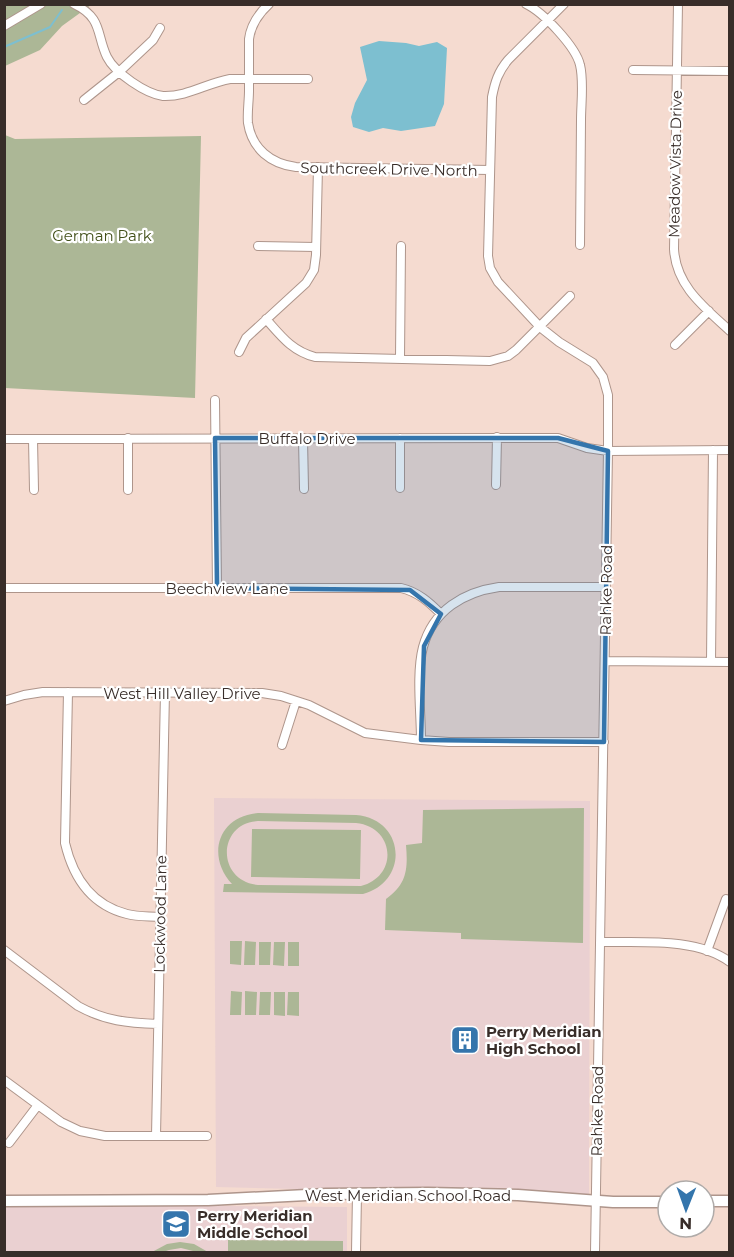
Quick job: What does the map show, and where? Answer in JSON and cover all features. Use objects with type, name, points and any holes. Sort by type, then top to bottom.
[{"type":"main road","name":"West Meridian School Road","points":[[4,1202],[225,1200],[357,1194],[498,1194],[596,1201],[656,1202]]},
{"type":"street","points":[[4,26],[41,4]]},
{"type":"street","points":[[74,4],[91,16],[99,29],[107,57],[112,65],[144,90],[152,93],[164,96],[186,94],[218,81],[230,79],[309,79]]},
{"type":"street","name":"Southcreek Drive North","points":[[269,4],[257,16],[249,39],[248,122],[256,146],[267,157],[283,165],[490,170]]},
{"type":"street","points":[[526,4],[538,11],[572,47],[580,65],[582,91],[580,245]]},
{"type":"street","name":"Rahke Road","points":[[564,4],[508,60],[496,78],[492,97],[489,256],[490,268],[498,282],[540,327],[592,363],[603,377],[608,395],[595,1252]]},
{"type":"street","name":"Meadow Vista Drive","points":[[678,4],[675,255],[677,268],[683,282],[695,297],[729,331]]},
{"type":"street","points":[[84,100],[119,72],[153,40],[160,28]]},
{"type":"street","points":[[633,70],[729,71]]},
{"type":"street","points":[[239,352],[246,338],[306,283],[314,270],[318,167]]},
{"type":"street","points":[[258,246],[316,247]]},
{"type":"street","points":[[400,359],[401,246]]},
{"type":"street","points":[[266,319],[287,344],[303,354],[315,357],[490,361],[499,360],[516,350],[570,296]]},
{"type":"street","points":[[675,345],[709,311]]},
{"type":"street","points":[[215,400],[217,588]]},
{"type":"street","points":[[496,485],[497,437]]},
{"type":"street","name":"Buffalo Drive","points":[[4,439],[497,437],[558,438],[587,448],[608,451],[729,450]]},
{"type":"street","points":[[128,438],[128,490]]},
{"type":"street","points":[[303,438],[304,489]]},
{"type":"street","points":[[400,438],[400,489]]},
{"type":"street","points":[[33,439],[34,490]]},
{"type":"street","points":[[711,662],[713,450]]},
{"type":"street","points":[[421,740],[420,664],[430,630],[450,605],[464,597],[499,587],[606,587]]},
{"type":"street","name":"Beechview Lane","points":[[4,588],[401,588],[424,598],[441,614]]},
{"type":"street","points":[[605,661],[729,662]]},
{"type":"street","points":[[68,692],[65,843],[72,867],[87,890],[98,900],[126,914],[160,917]]},
{"type":"street","name":"West Hill Valley Drive","points":[[4,701],[33,693],[262,693],[309,705],[365,733],[449,742],[604,742]]},
{"type":"street","name":"Lockwood Lane","points":[[156,1136],[165,693]]},
{"type":"street","points":[[282,745],[296,701]]},
{"type":"street","points":[[707,951],[726,899]]},
{"type":"street","points":[[600,942],[672,944],[694,947],[729,962]]},
{"type":"street","points":[[4,950],[89,1012],[106,1019],[133,1024],[158,1024]]},
{"type":"street","points":[[4,1080],[61,1122],[80,1131],[105,1136],[207,1136]]},
{"type":"street","points":[[9,1143],[38,1105]]},
{"type":"street","points":[[356,1252],[357,1194]]},
{"type":"highlighted area","points":[[215,438],[558,438],[608,451],[604,742],[421,740],[424,646],[441,614],[410,590],[217,588]]},
{"type":"shaded area","name":"Perry Meridian High School","points":[[214,798],[590,801],[589,1196],[216,1187]]},
{"type":"shaded area","name":"Perry Meridian Middle School","points":[[5,1204],[347,1207],[347,1252],[5,1252]]},
{"type":"green space","points":[[5,5],[91,5],[62,26],[40,50],[5,66]]},
{"type":"green space","name":"German Park","points":[[5,135],[15,139],[201,136],[195,398],[5,388]]},
{"type":"green space","points":[[584,808],[583,943],[461,939],[461,933],[385,930],[386,899],[398,888],[405,875],[406,845],[422,843],[423,810]]},
{"type":"green space","points":[[258,813],[356,815],[372,819],[384,827],[392,838],[395,851],[394,864],[389,877],[378,887],[363,894],[223,892],[224,884],[232,884],[219,862],[220,839],[225,829],[233,821]],"holes":[[[258,821],[356,823],[369,826],[379,833],[385,842],[387,852],[382,872],[373,881],[361,886],[258,885],[244,881],[235,874],[229,864],[227,852],[229,841],[235,831],[245,824]]]},
{"type":"green space","points":[[252,829],[361,830],[360,879],[251,877]]},
{"type":"green space","points":[[230,941],[242,941],[241,965],[230,964]]},
{"type":"green space","points":[[245,941],[256,942],[255,965],[244,965]]},
{"type":"green space","points":[[259,942],[271,942],[270,965],[259,965]]},
{"type":"green space","points":[[274,942],[285,942],[284,966],[273,965]]},
{"type":"green space","points":[[288,942],[299,942],[299,966],[288,966]]},
{"type":"green space","points":[[231,991],[242,992],[241,1015],[230,1015]]},
{"type":"green space","points":[[245,991],[257,992],[256,1015],[245,1015]]},
{"type":"green space","points":[[260,992],[271,992],[270,1015],[259,1015]]},
{"type":"green space","points":[[274,992],[285,992],[285,1016],[274,1015]]},
{"type":"green space","points":[[288,992],[299,992],[299,1016],[287,1015]]},
{"type":"green space","points":[[228,1240],[343,1241],[343,1252],[228,1252]]},
{"type":"green space","points":[[180,1242],[194,1244],[208,1252],[181,1248],[152,1252],[167,1244]]},
{"type":"water","points":[[379,41],[419,46],[437,42],[447,48],[444,104],[435,126],[401,131],[383,128],[369,132],[353,127],[351,117],[355,103],[367,80],[360,47]]},
{"type":"waterway","points":[[4,47],[50,27],[62,10]]},
{"type":"place","name":"Perry Meridian High School","points":[[465,1040]]},
{"type":"place","name":"Perry Meridian Middle School","points":[[176,1224]]}]
